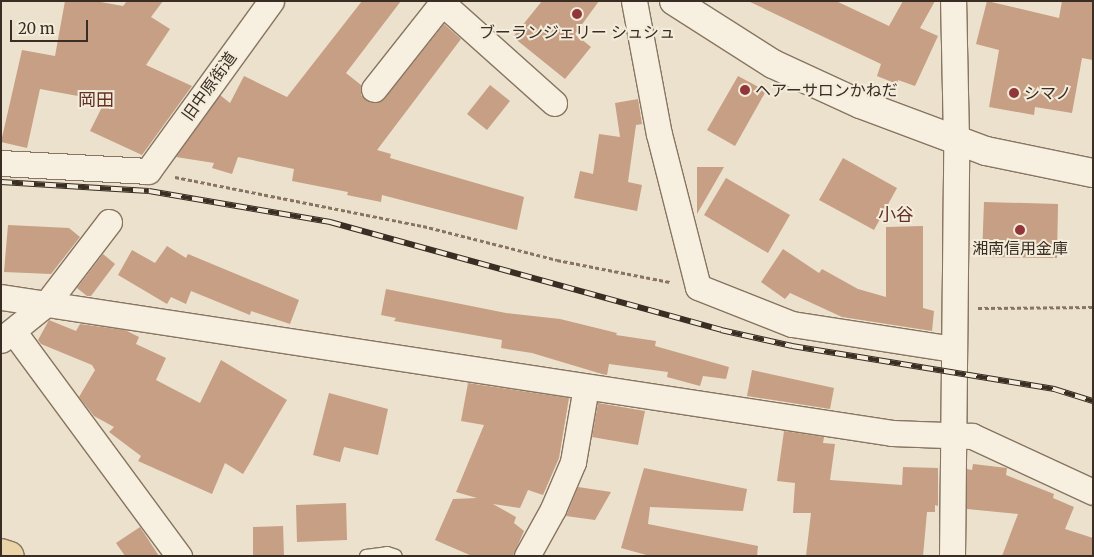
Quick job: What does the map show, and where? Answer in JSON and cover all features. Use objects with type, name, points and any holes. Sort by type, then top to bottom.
[{"type":"main road","points":[[1,553],[10,556]]},
{"type":"street","name":"旧中原街道","points":[[148,171],[271,1]]},
{"type":"street","points":[[634,1],[659,134],[698,287],[792,324],[954,349]]},
{"type":"street","points":[[674,1],[773,64],[860,104],[1003,156],[1093,173]]},
{"type":"street","points":[[374,89],[441,2],[554,103]]},
{"type":"street","points":[[949,3],[956,140],[952,556]]},
{"type":"street","points":[[1,163],[148,171]]},
{"type":"street","points":[[109,222],[46,303],[7,335],[179,556]]},
{"type":"street","points":[[1,297],[892,433],[972,436],[991,442],[1093,492]]},
{"type":"street","points":[[528,556],[553,509],[573,462],[586,387]]},
{"type":"lane","points":[[366,556],[387,553],[396,556]]},
{"type":"path","points":[[148,171],[423,226],[557,260],[698,287]]},
{"type":"path","points":[[974,308],[1093,307]]},
{"type":"building","points":[[65,1],[95,1],[123,6],[127,1],[163,1],[151,17],[170,29],[146,65],[192,86],[142,155],[90,131],[105,101],[40,89],[27,148],[1,142],[22,50],[55,56]]},
{"type":"building","points":[[362,1],[401,1],[346,73],[361,85],[361,95],[371,103],[385,98],[444,24],[461,39],[377,150],[391,154],[390,158],[524,197],[517,230],[382,195],[381,202],[347,195],[348,192],[292,181],[294,169],[238,157],[232,174],[212,168],[214,163],[176,157],[220,95],[230,103],[244,76],[287,97]]},
{"type":"building","points":[[542,1],[599,1],[575,34],[591,47],[565,79],[513,37]]},
{"type":"building","points":[[748,1],[836,1],[889,26],[903,1],[935,1],[920,28],[938,36],[915,86],[898,80],[897,84],[877,76],[881,64]]},
{"type":"building","points":[[987,1],[1059,18],[1062,1],[1093,1],[1093,60],[1082,58],[1072,113],[1035,107],[1034,115],[989,107],[999,50],[976,44]]},
{"type":"building","points":[[738,76],[766,91],[735,146],[707,130]]},
{"type":"building","points":[[490,85],[510,101],[487,130],[467,114]]},
{"type":"building","points":[[638,99],[642,124],[636,125],[628,182],[642,185],[637,211],[574,198],[580,171],[593,174],[599,134],[620,137],[615,103]]},
{"type":"building","points":[[843,158],[897,188],[874,230],[819,200]]},
{"type":"building","points":[[697,167],[724,167],[697,214]]},
{"type":"building","points":[[726,178],[790,215],[768,253],[704,215]]},
{"type":"building","name":"湘南信用金庫","points":[[984,202],[1058,204],[1057,258],[982,257]]},
{"type":"building","points":[[8,225],[69,228],[80,237],[51,274],[4,272]]},
{"type":"building","points":[[923,226],[923,308],[934,311],[932,331],[842,317],[790,293],[785,299],[761,282],[783,249],[819,273],[822,269],[858,289],[886,297],[886,227]]},
{"type":"building","points":[[167,246],[186,258],[188,254],[299,300],[290,324],[251,311],[250,315],[191,291],[186,304],[171,297],[167,304],[118,275],[132,250],[155,263]]},
{"type":"building","points":[[103,254],[115,264],[91,296],[87,296],[77,288]]},
{"type":"building","points":[[386,289],[506,313],[560,319],[617,333],[616,335],[656,341],[655,346],[729,367],[726,379],[703,376],[700,386],[667,377],[668,372],[609,364],[607,375],[602,374],[532,353],[501,348],[502,340],[394,321],[396,318],[381,315]]},
{"type":"building","points":[[49,320],[76,331],[80,324],[125,330],[139,337],[136,344],[166,358],[156,380],[200,403],[221,360],[287,400],[243,474],[225,463],[212,494],[138,461],[141,456],[109,432],[114,427],[94,416],[79,397],[95,370],[92,365],[41,344],[38,340]]},
{"type":"building","points":[[752,370],[834,388],[830,409],[747,396]]},
{"type":"building","points":[[468,383],[569,398],[559,458],[543,495],[528,490],[520,508],[493,504],[516,517],[514,523],[524,531],[513,556],[472,556],[435,540],[453,499],[477,498],[456,492],[484,425],[461,421]]},
{"type":"building","points":[[329,393],[388,409],[378,455],[344,447],[340,462],[313,455]]},
{"type":"building","points":[[598,403],[645,411],[638,445],[592,437]]},
{"type":"building","points":[[784,431],[824,437],[823,443],[835,444],[830,480],[902,485],[903,467],[938,468],[938,506],[935,505],[935,512],[927,512],[923,556],[806,556],[811,513],[793,513],[795,483],[777,481]]},
{"type":"building","points":[[973,464],[1007,468],[1006,475],[1054,494],[1053,498],[1074,507],[1065,529],[1093,538],[1093,556],[1002,556],[1018,514],[967,509],[967,469],[972,470]]},
{"type":"building","points":[[644,468],[747,489],[743,511],[650,507],[648,524],[758,546],[757,556],[650,556],[621,548]]},
{"type":"building","points":[[578,487],[611,492],[595,520],[566,516]]},
{"type":"building","points":[[346,503],[347,540],[297,542],[296,505]]},
{"type":"building","points":[[283,526],[284,556],[253,556],[253,527]]},
{"type":"building","points":[[140,527],[159,556],[125,556],[116,543]]},
{"type":"railway","points":[[1,182],[149,191],[330,222],[721,330],[792,346],[1054,389],[1093,401]]},
{"type":"place","name":"ブーランジェリー シュシュ","points":[[577,14]]},
{"type":"place","name":"ヘアーサロンかねだ","points":[[745,90]]},
{"type":"place","name":"シマノ","points":[[1014,93]]},
{"type":"place","name":"湘南信用金庫","points":[[1020,230]]},
{"type":"district","name":"岡田","points":[[96,100]]},
{"type":"district","name":"小谷","points":[[896,215]]}]
